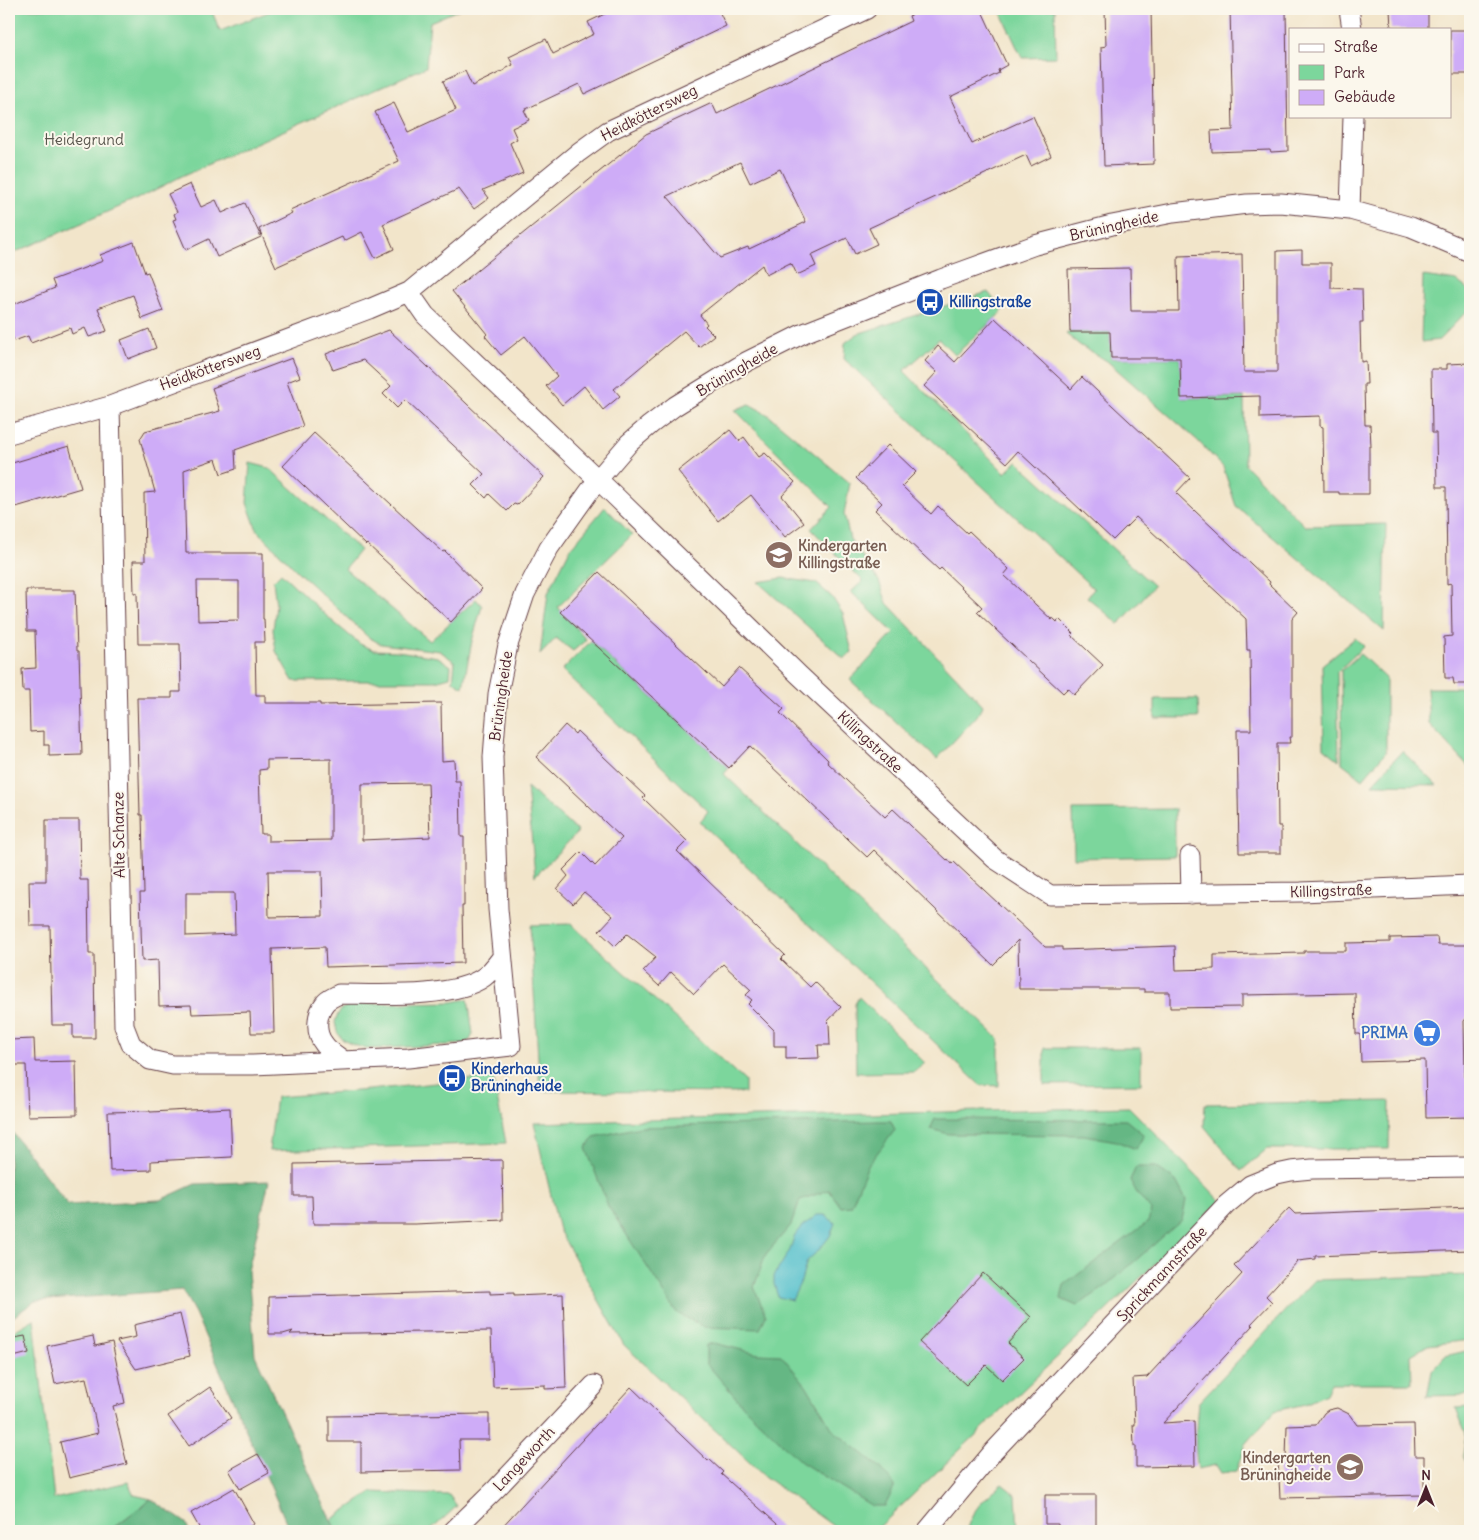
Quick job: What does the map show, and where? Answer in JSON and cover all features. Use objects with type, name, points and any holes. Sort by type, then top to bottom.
[{"type":"street","name":"Heidköttersweg","points":[[9,434],[110,406],[369,309],[408,292],[579,152],[608,131],[867,9]]},
{"type":"street","points":[[1349,9],[1352,28]]},
{"type":"street","points":[[1350,210],[1353,118]]},
{"type":"street","name":"Brüningheide","points":[[511,1046],[498,909],[493,757],[498,694],[508,645],[525,594],[548,548],[598,479],[629,443],[650,425],[675,406],[746,362],[804,333],[941,279],[1035,245],[1112,225],[1172,214],[1247,204],[1281,203],[1350,210],[1411,227],[1470,252]]},
{"type":"street","points":[[408,292],[425,315],[563,448],[598,479]]},
{"type":"street","name":"Alte Schanze","points":[[110,406],[124,1026],[130,1044],[150,1060],[173,1065],[253,1065],[408,1058],[511,1046]]},
{"type":"street","name":"Killingstraße","points":[[598,479],[799,675],[995,859],[1050,895],[1370,890],[1470,885]]},
{"type":"street","points":[[1190,856],[1191,894]]},
{"type":"street","points":[[343,1060],[325,1046],[319,1038],[317,1023],[319,1012],[326,1001],[339,994],[455,990],[484,977],[502,957]]},
{"type":"street","name":"Sprickmannstraße","points":[[927,1531],[993,1452],[1226,1205],[1250,1184],[1276,1174],[1312,1169],[1470,1167]]},
{"type":"street","name":"Langeworth","points":[[453,1531],[496,1489],[594,1384]]},
{"type":"green space","name":"Heidegrund","points":[[9,9],[211,9],[220,31],[276,9],[460,9],[430,22],[426,67],[9,255]]},
{"type":"green space","points":[[999,9],[1055,9],[1056,57],[1022,58]]},
{"type":"green space","points":[[1423,276],[1457,281],[1470,291],[1470,308],[1439,340],[1421,342]]},
{"type":"green space","points":[[988,292],[1003,311],[955,355],[939,339],[904,371],[1005,473],[1017,461],[1154,586],[1119,624],[1087,597],[1094,589],[844,359],[845,343],[857,334]]},
{"type":"green space","points":[[1070,332],[1110,332],[1111,358],[1180,358],[1182,398],[1244,397],[1245,465],[1305,526],[1386,524],[1384,631],[1236,506],[1223,467],[1197,440],[1107,361],[1081,346],[1066,334]]},
{"type":"green space","points":[[749,404],[767,414],[850,483],[844,514],[850,539],[879,581],[887,603],[983,705],[977,716],[937,759],[850,680],[894,633],[851,592],[863,581],[811,529],[832,507],[735,410]]},
{"type":"green space","points":[[250,463],[269,468],[360,550],[345,569],[430,641],[476,599],[482,606],[472,641],[463,687],[453,681],[455,662],[440,651],[381,644],[368,637],[298,572],[257,530],[247,503]]},
{"type":"green space","points":[[605,507],[632,535],[558,607],[586,640],[573,651],[556,638],[540,655],[548,593],[570,549]]},
{"type":"green space","points":[[281,573],[331,620],[360,644],[374,650],[397,651],[438,657],[451,666],[450,677],[435,681],[293,681],[276,651],[273,630],[276,605],[273,581]]},
{"type":"green space","points":[[783,578],[816,583],[832,597],[843,614],[852,652],[844,659],[758,582]]},
{"type":"green space","points":[[1355,638],[1364,646],[1337,672],[1339,760],[1324,748],[1322,665]]},
{"type":"green space","points":[[591,641],[729,768],[724,774],[999,1039],[999,1086],[980,1085],[700,822],[708,811],[562,670]]},
{"type":"green space","points":[[1360,654],[1386,678],[1386,752],[1363,779],[1342,763],[1341,671]]},
{"type":"green space","points":[[1427,688],[1460,688],[1470,697],[1470,768],[1429,724]]},
{"type":"green space","points":[[1155,699],[1198,699],[1199,718],[1155,718]]},
{"type":"green space","points":[[1402,751],[1437,785],[1372,784]]},
{"type":"green space","points":[[527,787],[578,832],[535,876]]},
{"type":"green space","points":[[1175,809],[1175,856],[1074,858],[1073,810]]},
{"type":"green space","points":[[571,924],[745,1081],[745,1093],[540,1091],[530,925]]},
{"type":"green space","points":[[859,997],[925,1063],[914,1072],[856,1073],[855,1004]]},
{"type":"green space","points":[[468,999],[473,1034],[470,1040],[464,1044],[366,1049],[343,1040],[337,1032],[335,1022],[338,1014],[343,1008],[353,1004],[452,1002]]},
{"type":"green space","points":[[1044,1048],[1141,1048],[1141,1084],[1044,1085]]},
{"type":"green space","points":[[493,1077],[506,1143],[269,1151],[276,1097],[369,1090]]},
{"type":"green space","points":[[1390,1101],[1389,1149],[1267,1149],[1241,1171],[1204,1126],[1205,1104]]},
{"type":"green space","points":[[1129,1107],[1221,1201],[875,1531],[840,1531],[764,1476],[624,1345],[559,1230],[534,1123]]},
{"type":"green space","points":[[935,1119],[1126,1120],[1144,1135],[1136,1149],[1116,1141],[1084,1135],[949,1134],[930,1129]]},
{"type":"green space","points":[[891,1121],[895,1130],[868,1165],[851,1206],[841,1207],[829,1190],[800,1200],[791,1225],[766,1254],[754,1287],[766,1316],[760,1329],[704,1327],[677,1313],[608,1206],[586,1148],[594,1137],[640,1127]]},
{"type":"green space","points":[[9,1128],[68,1205],[160,1200],[195,1184],[269,1181],[248,1271],[255,1355],[336,1531],[290,1531],[195,1313],[182,1290],[35,1301],[9,1320]]},
{"type":"green space","points":[[1136,1167],[1156,1167],[1176,1181],[1186,1200],[1182,1220],[1105,1287],[1077,1306],[1061,1299],[1064,1285],[1148,1222],[1151,1210],[1137,1193],[1130,1180]]},
{"type":"green space","points":[[1470,1275],[1470,1340],[1428,1345],[1411,1355],[1412,1383],[1331,1383],[1326,1394],[1305,1404],[1275,1411],[1246,1444],[1236,1471],[1221,1473],[1216,1465],[1198,1469],[1196,1428],[1198,1403],[1314,1280]]},
{"type":"green space","points":[[34,1319],[54,1499],[128,1482],[134,1495],[151,1499],[109,1531],[9,1531],[9,1334]]},
{"type":"green space","points":[[714,1343],[758,1354],[781,1355],[806,1385],[833,1430],[881,1468],[895,1486],[885,1506],[872,1506],[801,1462],[745,1408],[706,1363],[706,1345]]},
{"type":"green space","points":[[1470,1350],[1470,1395],[1427,1396],[1432,1371],[1445,1356]]},
{"type":"green space","points":[[1470,1407],[1470,1470],[1463,1456],[1466,1434],[1456,1408]]},
{"type":"green space","points":[[1002,1484],[1016,1495],[1018,1531],[966,1531],[972,1516],[980,1504]]},
{"type":"green space","points":[[372,1492],[449,1495],[457,1506],[430,1531],[336,1531],[331,1520]]},
{"type":"green space","points":[[151,1499],[186,1523],[189,1531],[109,1531]]},
{"type":"green space","points":[[1396,1525],[1415,1531],[1361,1531],[1374,1527]]},
{"type":"water","points":[[817,1215],[825,1215],[835,1223],[830,1236],[807,1261],[801,1281],[792,1300],[778,1297],[774,1276],[790,1250],[794,1237],[803,1226]]},
{"type":"building","points":[[615,9],[718,9],[726,26],[584,94],[579,84],[524,110],[529,120],[512,128],[517,139],[510,143],[523,173],[483,190],[489,198],[474,209],[459,189],[383,224],[394,249],[375,258],[362,232],[344,241],[342,237],[276,267],[259,229],[292,213],[290,210],[399,161],[375,112],[394,103],[408,132],[456,110],[443,81],[465,71],[472,86],[513,65],[509,57],[546,39],[553,54],[594,34],[588,22]]},
{"type":"building","points":[[924,9],[981,9],[1007,65],[998,70],[999,73],[950,97],[972,144],[1033,116],[1051,156],[1031,166],[1026,155],[869,228],[877,244],[855,254],[847,238],[811,255],[816,266],[797,275],[790,263],[766,275],[762,265],[700,315],[707,324],[705,326],[714,335],[699,347],[684,331],[614,389],[620,396],[603,410],[584,386],[562,405],[546,386],[557,376],[525,336],[501,355],[485,336],[487,334],[452,291],[646,134],[712,103],[717,114],[911,21],[909,16]],"holes":[[[740,162],[750,183],[780,169],[806,222],[749,249],[748,247],[720,258],[667,196]]]},
{"type":"building","points":[[1105,9],[1151,9],[1154,164],[1104,166],[1101,47],[1106,46]]},
{"type":"building","points":[[1230,9],[1286,9],[1288,151],[1212,152],[1211,131],[1233,130]]},
{"type":"building","points":[[1390,9],[1428,9],[1428,28],[1391,28]]},
{"type":"building","points":[[1452,30],[1470,30],[1470,74],[1452,74]]},
{"type":"building","points":[[190,184],[201,207],[216,200],[222,213],[245,203],[261,237],[217,257],[209,239],[186,250],[173,220],[176,219],[174,214],[177,212],[168,194]]},
{"type":"building","points":[[134,242],[145,273],[148,272],[163,311],[142,319],[133,295],[98,308],[107,331],[89,337],[85,328],[72,334],[70,328],[31,343],[28,336],[14,341],[9,327],[9,306],[55,288],[52,280],[103,261],[100,255]]},
{"type":"building","points":[[1302,250],[1302,263],[1331,263],[1331,288],[1362,289],[1363,322],[1360,322],[1361,362],[1366,361],[1367,384],[1364,384],[1365,425],[1370,425],[1371,447],[1369,447],[1369,494],[1324,492],[1323,427],[1320,426],[1320,416],[1260,418],[1260,396],[1181,398],[1180,358],[1111,358],[1110,332],[1070,332],[1068,269],[1130,268],[1131,311],[1179,311],[1178,256],[1242,254],[1244,372],[1277,372],[1277,251]]},
{"type":"building","points":[[995,318],[1071,389],[1082,377],[1190,478],[1176,493],[1270,582],[1269,584],[1298,612],[1292,619],[1292,737],[1289,737],[1290,743],[1277,743],[1278,826],[1281,826],[1281,853],[1239,853],[1237,730],[1251,730],[1250,650],[1247,650],[1246,619],[1136,517],[1113,540],[1018,451],[1007,463],[924,386],[937,372],[925,361],[938,346],[955,362]]},
{"type":"building","points":[[149,329],[156,348],[128,359],[121,340]]},
{"type":"building","points":[[389,330],[544,477],[517,505],[514,504],[507,511],[489,494],[486,498],[473,485],[484,474],[405,400],[397,408],[383,394],[391,386],[363,360],[333,370],[326,354]]},
{"type":"building","points":[[292,358],[300,377],[287,382],[303,426],[235,450],[236,469],[221,474],[216,459],[184,470],[186,553],[263,553],[265,642],[255,642],[256,695],[265,695],[265,703],[320,703],[320,705],[441,703],[442,761],[454,760],[455,781],[460,781],[461,837],[464,837],[463,963],[326,967],[325,947],[272,949],[274,1033],[251,1033],[250,1012],[192,1014],[191,1005],[159,1006],[158,960],[142,961],[140,893],[144,893],[137,698],[172,698],[172,692],[181,692],[180,644],[138,644],[137,593],[134,593],[133,561],[145,561],[144,493],[155,492],[140,439],[145,431],[220,411],[212,388]],"holes":[[[197,581],[239,581],[239,620],[198,621]],[[331,759],[331,840],[268,841],[268,834],[261,834],[259,770],[267,769],[267,760]],[[428,783],[430,837],[362,840],[362,784]],[[268,871],[322,871],[323,916],[269,917]],[[186,893],[234,893],[235,934],[186,936]]]},
{"type":"building","points":[[1470,363],[1470,684],[1454,684],[1453,678],[1445,678],[1444,637],[1452,636],[1451,583],[1447,584],[1446,487],[1437,487],[1436,433],[1432,433],[1431,369],[1447,369],[1447,364]]},
{"type":"building","points":[[730,430],[739,441],[744,437],[759,457],[765,453],[795,482],[782,496],[804,523],[785,537],[751,495],[718,521],[678,471]]},
{"type":"building","points":[[314,433],[443,552],[445,551],[482,589],[451,622],[283,466]]},
{"type":"building","points":[[888,445],[916,472],[902,486],[931,514],[938,506],[967,533],[969,531],[1009,569],[1004,575],[1052,620],[1053,618],[1057,622],[1059,619],[1073,633],[1071,635],[1103,665],[1074,695],[1068,688],[1063,693],[977,612],[982,607],[875,510],[882,503],[856,478]]},
{"type":"building","points":[[69,446],[81,488],[9,509],[9,464]]},
{"type":"building","points":[[599,572],[722,687],[739,668],[784,709],[780,713],[828,760],[827,762],[885,817],[893,809],[947,860],[952,864],[954,862],[1045,947],[1062,947],[1062,950],[1175,946],[1176,970],[1214,969],[1214,955],[1346,951],[1346,943],[1390,942],[1390,938],[1437,937],[1438,945],[1470,945],[1470,1014],[1464,1021],[1465,1078],[1470,1077],[1470,1117],[1426,1118],[1425,1060],[1361,1062],[1360,1034],[1356,1034],[1355,993],[1242,995],[1242,1007],[1170,1008],[1170,992],[1144,992],[1144,989],[1019,989],[1018,940],[993,965],[874,850],[867,857],[750,746],[729,768],[560,612]]},
{"type":"building","points":[[26,590],[75,590],[82,755],[49,756],[49,745],[44,745],[44,731],[30,732],[29,691],[23,691],[22,669],[36,668],[35,631],[27,631]]},
{"type":"building","points":[[565,725],[575,734],[577,731],[645,796],[643,798],[687,841],[677,851],[785,955],[781,959],[810,987],[815,982],[841,1007],[827,1022],[829,1024],[830,1045],[818,1045],[819,1058],[786,1059],[786,1046],[774,1046],[774,1030],[748,1004],[752,1000],[746,995],[751,990],[723,964],[694,994],[671,972],[659,986],[643,971],[656,957],[627,934],[615,946],[599,931],[613,916],[584,892],[573,904],[557,889],[568,876],[563,870],[581,852],[595,866],[622,838],[536,757]]},
{"type":"building","points":[[46,820],[79,820],[80,880],[88,880],[89,954],[94,954],[95,1038],[73,1038],[73,1025],[52,1025],[50,926],[30,926],[29,881],[46,881]]},
{"type":"building","points":[[34,1039],[35,1062],[76,1061],[77,1115],[28,1116],[26,1065],[10,1065],[9,1040]]},
{"type":"building","points":[[230,1108],[232,1157],[151,1161],[151,1170],[110,1171],[108,1112]]},
{"type":"building","points":[[502,1160],[503,1220],[415,1224],[313,1224],[312,1196],[294,1196],[294,1164]]},
{"type":"building","points":[[1470,1207],[1470,1250],[1315,1256],[1315,1259],[1298,1261],[1266,1296],[1272,1302],[1251,1324],[1253,1326],[1163,1423],[1194,1421],[1195,1466],[1136,1467],[1133,1425],[1135,1425],[1133,1378],[1147,1377],[1242,1274],[1234,1266],[1289,1208],[1295,1214]]},
{"type":"building","points":[[983,1273],[1031,1317],[1008,1343],[1024,1358],[1002,1380],[986,1365],[966,1385],[919,1342]]},
{"type":"building","points":[[490,1291],[490,1294],[514,1293],[514,1296],[563,1294],[566,1388],[545,1389],[545,1385],[493,1387],[491,1331],[290,1334],[293,1331],[283,1334],[269,1334],[269,1297]]},
{"type":"building","points":[[180,1314],[190,1356],[136,1369],[117,1341],[136,1337],[134,1325]]},
{"type":"building","points":[[25,1336],[29,1353],[9,1358],[9,1339]]},
{"type":"building","points":[[93,1336],[95,1346],[112,1342],[125,1403],[113,1406],[127,1464],[69,1478],[60,1442],[98,1433],[86,1378],[55,1384],[47,1346]]},
{"type":"building","points":[[210,1387],[231,1418],[189,1446],[168,1416]]},
{"type":"building","points":[[631,1387],[708,1461],[709,1459],[723,1472],[721,1474],[785,1531],[498,1531]]},
{"type":"building","points":[[1337,1408],[1349,1414],[1357,1425],[1414,1424],[1415,1456],[1424,1456],[1424,1495],[1280,1498],[1278,1459],[1286,1459],[1287,1426],[1316,1425],[1324,1413]]},
{"type":"building","points":[[489,1414],[489,1440],[459,1440],[460,1470],[361,1472],[361,1442],[329,1442],[329,1416]]},
{"type":"building","points":[[258,1454],[269,1473],[240,1489],[229,1470]]},
{"type":"building","points":[[234,1488],[254,1524],[241,1531],[201,1531],[191,1513]]},
{"type":"building","points":[[1045,1495],[1096,1495],[1096,1531],[1058,1531],[1058,1524],[1045,1524]]},
{"type":"place","name":"Killingstraße","points":[[930,302]]},
{"type":"place","name":"Kindergarten Killingstraße","points":[[779,555]]},
{"type":"place","name":"PRIMA","points":[[1427,1033]]},
{"type":"place","name":"Kinderhaus Brüningheide","points":[[452,1078]]},
{"type":"place","name":"Kindergarten Brüningheide","points":[[1350,1467]]}]
